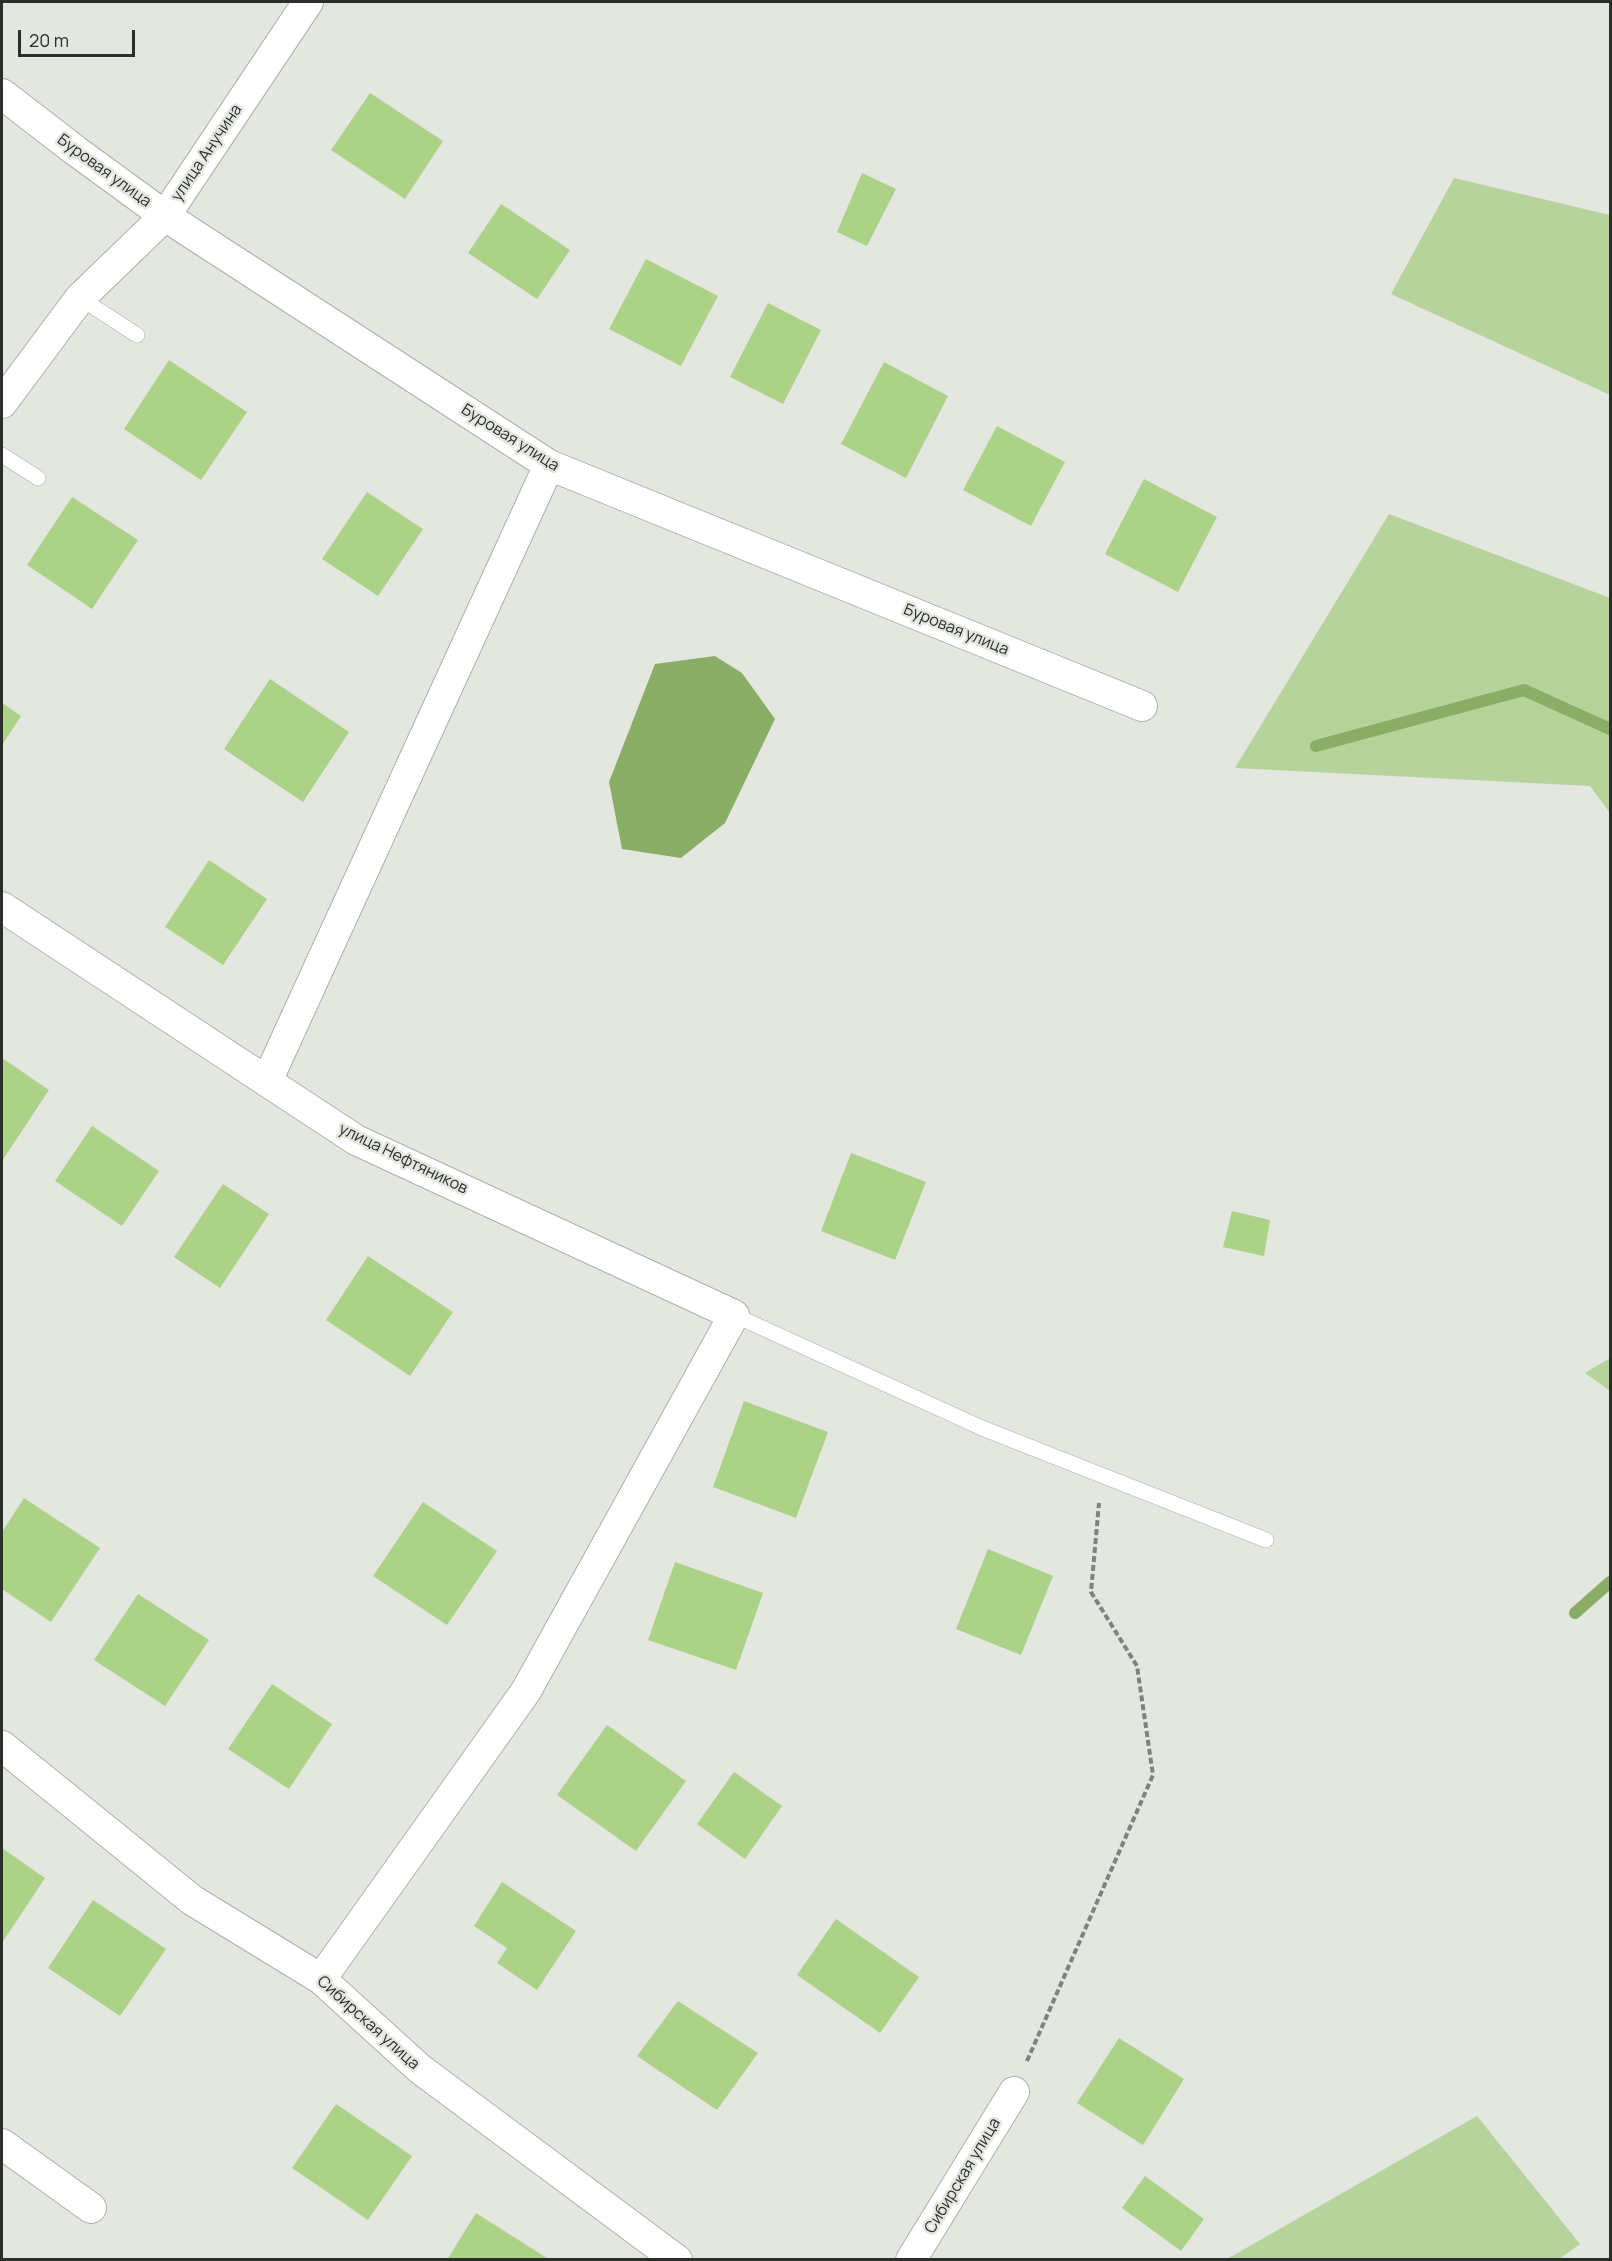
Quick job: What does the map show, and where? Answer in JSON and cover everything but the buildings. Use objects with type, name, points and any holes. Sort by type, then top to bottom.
[{"type":"street","name":"улица Анучина","points":[[2,403],[80,298],[165,216],[308,2]]},
{"type":"street","name":"Буровая улица","points":[[2,94],[165,216],[549,465],[1142,706]]},
{"type":"street","points":[[267,1081],[549,465]]},
{"type":"street","name":"улица Нефтяников","points":[[2,908],[356,1140],[734,1316]]},
{"type":"street","points":[[321,1979],[526,1692],[734,1316]]},
{"type":"street","name":"Сибирская улица","points":[[2,1746],[192,1900],[321,1979],[420,2069],[677,2259]]},
{"type":"street","name":"Сибирская улица","points":[[911,2259],[1014,2091]]},
{"type":"street","points":[[2,2144],[91,2208]]},
{"type":"lane","points":[[80,298],[137,335]]},
{"type":"lane","points":[[2,455],[38,478]]},
{"type":"lane","points":[[734,1316],[982,1428],[1266,1540]]},
{"type":"path","points":[[1014,2091],[1153,1775],[1137,1666],[1091,1592],[1102,1475]]},
{"type":"shaded area","points":[[1454,178],[1610,215],[1610,395],[1391,294]]},
{"type":"shaded area","points":[[1389,514],[1610,598],[1610,813],[1590,786],[1235,768]]},
{"type":"shaded area","points":[[715,656],[742,673],[775,719],[725,823],[681,858],[622,849],[609,782],[655,664]]},
{"type":"shaded area","points":[[1610,1358],[1610,1391],[1585,1373]]},
{"type":"shaded area","points":[[1477,2116],[1580,2244],[1559,2259],[1227,2259]]},
{"type":"waterway","points":[[1316,746],[1524,690],[1610,729]]},
{"type":"waterway","points":[[1575,1613],[1610,1582]]}]
